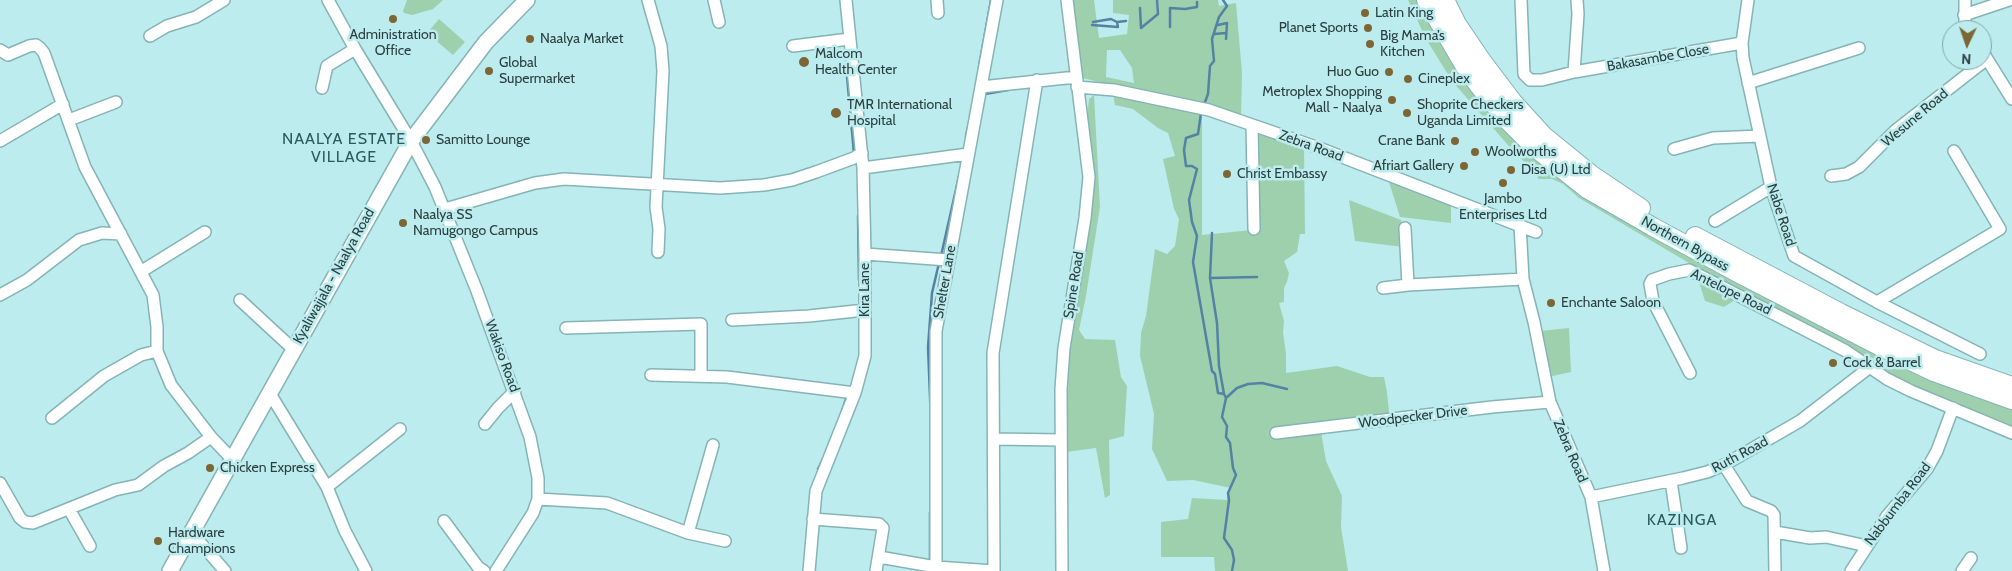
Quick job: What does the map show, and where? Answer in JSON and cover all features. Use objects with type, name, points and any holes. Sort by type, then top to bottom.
[{"type":"highway","name":"Northern Bypass","points":[[1426,0],[1478,86],[1507,120],[1534,146],[1587,189],[1694,250],[1878,346],[1934,372],[2012,400]]},
{"type":"highway","name":"Northern Bypass","points":[[1446,0],[1457,24],[1513,102],[1544,136],[1592,175],[1646,211],[1842,313],[1935,359],[2012,386]]},
{"type":"main road","name":"Kyaliwajjala - Naalya Road","points":[[170,571],[411,141],[486,42],[527,0]]},
{"type":"street","points":[[150,36],[167,26],[196,17],[224,0]]},
{"type":"street","name":"Wakiso Road","points":[[328,0],[355,49],[411,141],[445,209],[515,391],[530,437],[538,478],[538,499],[533,512],[496,571]]},
{"type":"street","points":[[648,0],[661,46],[663,71],[656,207],[659,229],[658,252]]},
{"type":"street","points":[[714,0],[719,22]]},
{"type":"street","name":"Kira Lane","points":[[809,571],[818,483],[865,356],[862,311],[866,254],[863,168],[846,0]]},
{"type":"street","points":[[937,0],[938,13]]},
{"type":"street","name":"Shelter Lane","points":[[936,567],[936,331],[943,259],[968,154],[997,0]]},
{"type":"street","name":"Spine Road","points":[[1062,571],[1061,389],[1064,348],[1085,218],[1089,177],[1067,0]]},
{"type":"street","name":"Bakasambe Close","points":[[1520,0],[1525,77],[1536,81],[1574,72],[1742,43]]},
{"type":"street","points":[[1574,72],[1578,14],[1577,0]]},
{"type":"street","name":"Nabe Road","points":[[1748,0],[1742,43],[1748,83],[1771,187],[1794,256],[1877,302],[1980,354]]},
{"type":"street","points":[[1965,0],[1965,20]]},
{"type":"street","points":[[1964,15],[2009,0]]},
{"type":"street","points":[[793,46],[849,40]]},
{"type":"street","points":[[0,50],[8,54],[29,46],[36,45],[40,48],[86,167],[153,295],[157,319],[157,351],[171,385],[211,437],[232,459]]},
{"type":"street","points":[[1748,83],[1859,48]]},
{"type":"street","points":[[322,88],[327,66],[355,49]]},
{"type":"street","points":[[1992,66],[2012,99]]},
{"type":"street","name":"Wesune Road","points":[[1831,176],[1846,174],[1859,167],[1896,130],[1967,70]]},
{"type":"street","name":"Zebra Road","points":[[981,87],[1076,82],[1209,110],[1536,232]]},
{"type":"street","points":[[879,557],[936,567],[994,571],[993,352],[1037,84]]},
{"type":"street","points":[[69,120],[116,102]]},
{"type":"street","points":[[0,141],[63,104]]},
{"type":"street","points":[[1252,125],[1254,229]]},
{"type":"street","points":[[1674,149],[1713,138],[1760,136]]},
{"type":"street","points":[[1877,302],[2000,229],[1954,151]]},
{"type":"street","points":[[445,209],[547,181],[584,179],[720,188],[774,184],[816,172],[854,158],[862,153]]},
{"type":"street","points":[[863,168],[968,154]]},
{"type":"street","points":[[1715,221],[1771,187]]},
{"type":"street","name":"Zebra Road","points":[[1520,225],[1523,279],[1534,322],[1550,402],[1590,497],[1604,571]]},
{"type":"street","points":[[1405,228],[1408,285]]},
{"type":"street","points":[[142,271],[205,232]]},
{"type":"street","points":[[0,295],[27,280],[79,240],[102,233],[121,234]]},
{"type":"street","points":[[866,254],[943,259]]},
{"type":"street","name":"Antelope Road","points":[[1690,373],[1653,301],[1650,284],[1652,280],[1682,270],[1694,272],[1770,311],[1846,351],[1870,367]]},
{"type":"street","points":[[1383,288],[1523,279]]},
{"type":"street","points":[[240,300],[293,349]]},
{"type":"street","points":[[732,320],[862,311]]},
{"type":"street","points":[[566,328],[701,324],[701,376]]},
{"type":"street","points":[[52,418],[104,376],[141,355],[157,351]]},
{"type":"street","points":[[1870,367],[1911,391],[2012,433]]},
{"type":"street","name":"Ruth Road","points":[[1590,497],[1671,481],[1707,472],[1724,465],[1800,421],[1870,367]]},
{"type":"street","points":[[651,375],[727,377],[851,392]]},
{"type":"street","points":[[485,424],[515,391]]},
{"type":"street","points":[[269,392],[327,487],[345,531],[366,571]]},
{"type":"street","name":"Woodpecker Drive","points":[[1276,433],[1492,407],[1550,402]]},
{"type":"street","name":"Nabbumba Road","points":[[1851,571],[1887,516],[1927,469],[1937,451],[1954,408]]},
{"type":"street","points":[[327,487],[400,429]]},
{"type":"street","points":[[0,483],[14,509],[25,522],[33,523],[115,490],[138,484],[211,437]]},
{"type":"street","points":[[994,439],[1061,440]]},
{"type":"street","points":[[688,533],[713,444]]},
{"type":"street","points":[[1724,465],[1747,501],[1771,511],[1774,515],[1775,571]]},
{"type":"street","points":[[1671,481],[1681,548]]},
{"type":"street","points":[[538,499],[607,503],[688,533],[725,541]]},
{"type":"street","points":[[69,509],[90,546]]},
{"type":"street","points":[[813,519],[879,524],[884,528],[876,571]]},
{"type":"street","points":[[444,521],[478,567],[484,571]]},
{"type":"street","points":[[192,532],[225,571]]},
{"type":"street","points":[[1775,532],[1810,538],[1826,537],[1867,546]]},
{"type":"street","points":[[1962,571],[1971,558]]},
{"type":"green space","points":[[407,0],[443,0],[433,9],[412,15],[403,11]]},
{"type":"green space","points":[[1070,0],[1094,0],[1099,38],[1127,34],[1129,15],[1113,13],[1113,0],[1218,0],[1219,6],[1236,3],[1242,73],[1241,118],[1079,77]],"holes":[[[1107,50],[1120,50],[1132,68],[1134,83],[1106,77]]]},
{"type":"green space","points":[[1408,0],[1419,0],[1525,149],[1946,384],[2012,409],[2012,427],[1933,395],[1871,365],[1688,266],[1689,263],[1579,198],[1563,184],[1552,179],[1538,179],[1537,174],[1514,152],[1452,81],[1426,39]]},
{"type":"green space","points":[[439,19],[465,42],[453,55],[427,33]]},
{"type":"green space","points":[[1113,94],[1202,114],[1202,235],[1252,230],[1254,132],[1304,145],[1305,234],[1300,234],[1297,252],[1284,261],[1289,273],[1284,288],[1284,302],[1279,303],[1284,321],[1286,373],[1337,366],[1370,377],[1384,377],[1387,392],[1390,422],[1321,432],[1326,461],[1342,496],[1341,527],[1348,571],[1215,571],[1214,557],[1161,557],[1161,522],[1188,519],[1192,498],[1227,500],[1231,488],[1193,480],[1167,481],[1152,449],[1154,414],[1140,356],[1141,333],[1146,316],[1155,249],[1167,254],[1175,246],[1179,219],[1174,209],[1163,159],[1175,156],[1168,133],[1158,128],[1133,109],[1115,105]]},
{"type":"green space","points":[[1094,95],[1100,207],[1079,330],[1085,339],[1115,340],[1121,377],[1127,386],[1124,436],[1109,440],[1110,495],[1105,498],[1096,448],[1066,452],[1070,332],[1081,270],[1087,118],[1089,99]]},
{"type":"green space","points":[[1388,179],[1451,204],[1451,223],[1400,217]]},
{"type":"green space","points":[[1349,200],[1401,220],[1403,247],[1355,241]]},
{"type":"green space","points":[[1698,279],[1738,298],[1724,307],[1705,301]]},
{"type":"green space","points":[[1569,328],[1571,372],[1548,377],[1540,331]]},
{"type":"waterway","points":[[979,67],[991,0]]},
{"type":"waterway","points":[[1140,8],[1141,28],[1158,14],[1157,0]]},
{"type":"waterway","points":[[1205,102],[1208,94],[1210,66],[1214,61],[1212,39],[1219,17],[1227,6],[1223,0]]},
{"type":"waterway","points":[[1170,27],[1170,8],[1185,9],[1197,7],[1197,2]]},
{"type":"waterway","points":[[1093,22],[1111,19],[1117,22],[1126,21]]},
{"type":"waterway","points":[[1092,25],[1118,27],[1117,22]]},
{"type":"waterway","points":[[1218,25],[1227,23],[1226,39]]},
{"type":"waterway","points":[[1214,34],[1226,33]]},
{"type":"waterway","points":[[846,65],[854,154]]},
{"type":"waterway","points":[[985,94],[1008,90]]},
{"type":"waterway","points":[[1201,113],[1198,134],[1186,138],[1184,150],[1186,166],[1192,166],[1197,169],[1189,200],[1192,222],[1197,236],[1193,262],[1212,371],[1215,374],[1218,393],[1224,394],[1226,398],[1222,417],[1227,426],[1226,437],[1230,443],[1233,468],[1236,475],[1228,493],[1229,500],[1224,538],[1232,550],[1234,560],[1232,571]]},
{"type":"waterway","points":[[966,136],[970,119]]},
{"type":"waterway","points":[[941,256],[959,176]]},
{"type":"waterway","points":[[858,216],[859,280]]},
{"type":"waterway","points":[[1212,233],[1210,278],[1217,323],[1219,366],[1224,394]]},
{"type":"waterway","points":[[931,422],[928,347],[932,293],[939,263]]},
{"type":"waterway","points":[[1210,278],[1257,277]]},
{"type":"waterway","points":[[1226,398],[1237,388],[1248,384],[1262,383],[1287,389]]},
{"type":"waterway","points":[[841,414],[847,396]]},
{"type":"waterway","points":[[818,469],[823,459]]},
{"type":"waterway","points":[[930,512],[930,562]]},
{"type":"place","name":"Latin King","points":[[1365,13]]},
{"type":"place","name":"Administration Office","points":[[393,19]]},
{"type":"place","name":"Planet Sports","points":[[1368,28]]},
{"type":"place","name":"Naalya Market","points":[[530,39]]},
{"type":"place","name":"Big Mama’s Kitchen","points":[[1370,44]]},
{"type":"place","name":"Malcom Health Center","points":[[804,62]]},
{"type":"place","name":"Global Supermarket","points":[[489,71]]},
{"type":"place","name":"Huo Guo","points":[[1389,72]]},
{"type":"place","name":"Cineplex","points":[[1408,79]]},
{"type":"place","name":"Metroplex Shopping Mall - Naalya","points":[[1392,100]]},
{"type":"place","name":"TMR International Hospital","points":[[836,113]]},
{"type":"place","name":"Shoprite Checkers Uganda Limited","points":[[1407,113]]},
{"type":"place","name":"Samitto Lounge","points":[[426,140]]},
{"type":"place","name":"Crane Bank","points":[[1455,141]]},
{"type":"place","name":"Woolworths","points":[[1475,152]]},
{"type":"place","name":"Afriart Gallery","points":[[1464,166]]},
{"type":"place","name":"Disa (U) Ltd","points":[[1511,170]]},
{"type":"place","name":"Christ Embassy","points":[[1227,174]]},
{"type":"place","name":"Jambo Enterprises Ltd","points":[[1503,183]]},
{"type":"place","name":"Naalya SS Namugongo Campus","points":[[403,223]]},
{"type":"place","name":"Enchante Saloon","points":[[1551,303]]},
{"type":"place","name":"Cock & Barrel","points":[[1833,363]]},
{"type":"place","name":"Chicken Express","points":[[210,468]]},
{"type":"place","name":"Hardware Champions","points":[[158,541]]},
{"type":"district","name":"NAALYA ESTATE VILLAGE","points":[[344,148]]},
{"type":"district","name":"KAZINGA","points":[[1682,520]]}]
